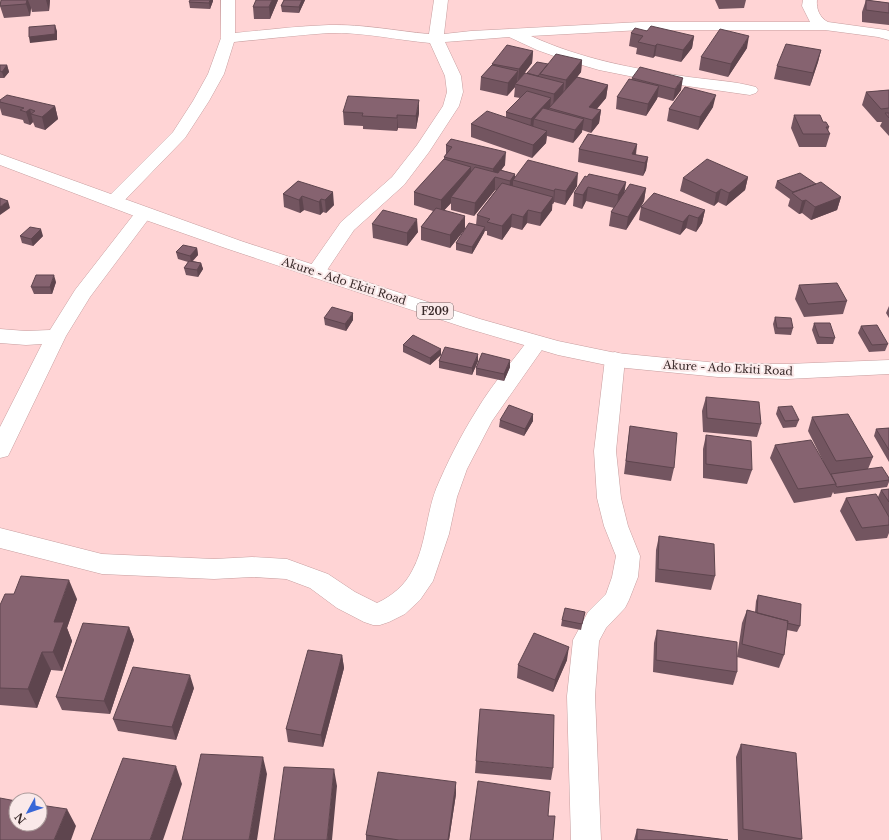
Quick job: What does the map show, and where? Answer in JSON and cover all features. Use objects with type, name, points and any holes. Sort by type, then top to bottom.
[{"type":"street","points":[[114,201],[179,135],[202,101],[216,74],[228,38],[228,0]]},
{"type":"street","points":[[316,272],[347,226],[398,181],[423,148],[451,106],[455,92],[453,76],[436,39],[441,0]]},
{"type":"street","points":[[810,0],[809,6],[817,22],[825,26]]},
{"type":"street","points":[[228,38],[330,29],[374,31],[402,36],[436,39],[471,34],[641,26],[825,26],[881,33],[889,36]]},
{"type":"street","points":[[511,33],[537,46],[615,70],[664,79],[750,90]]},
{"type":"street","name":"Akure - Ado Ekiti Road","points":[[0,159],[144,213],[316,272],[536,344],[615,360],[692,369],[773,373],[839,371],[889,367]]},
{"type":"street","points":[[0,450],[56,336],[82,294],[144,213]]},
{"type":"street","points":[[0,336],[26,338],[56,336]]},
{"type":"street","points":[[0,538],[102,564],[214,569],[252,566],[287,569],[319,582],[346,600],[373,614],[380,614],[396,606],[411,593],[424,574],[437,534],[445,497],[456,469],[483,417],[536,344]]},
{"type":"street","points":[[586,840],[581,696],[586,640],[597,620],[616,600],[625,577],[628,556],[616,526],[609,498],[605,451],[615,360]]},
{"type":"building","points":[[1,0],[27,0],[26,4],[0,6]]},
{"type":"building","points":[[190,0],[210,0],[209,3],[189,2]]},
{"type":"building","points":[[256,0],[272,0],[269,7],[253,7]]},
{"type":"building","points":[[284,0],[302,0],[299,7],[281,6]]},
{"type":"building","points":[[866,0],[889,3],[889,13],[866,10]]},
{"type":"building","points":[[55,25],[55,34],[29,37],[29,27]]},
{"type":"building","points":[[651,26],[694,36],[683,50],[657,44],[655,46],[638,42],[643,36],[631,33],[635,28],[647,31]]},
{"type":"building","points":[[720,29],[749,36],[731,64],[701,57]]},
{"type":"building","points":[[786,44],[821,50],[813,73],[777,66]]},
{"type":"building","points":[[507,45],[533,51],[519,69],[492,64]]},
{"type":"building","points":[[556,54],[582,60],[566,80],[540,74]]},
{"type":"building","points":[[537,62],[548,64],[538,76],[527,73]]},
{"type":"building","points":[[0,65],[7,65],[2,72],[0,71]]},
{"type":"building","points":[[492,65],[518,71],[508,83],[481,77]]},
{"type":"building","points":[[640,67],[683,78],[675,89],[632,78]]},
{"type":"building","points":[[525,73],[564,83],[554,94],[515,84]]},
{"type":"building","points":[[577,77],[608,85],[589,107],[601,110],[592,120],[549,108]]},
{"type":"building","points":[[629,79],[659,86],[648,104],[617,97]]},
{"type":"building","points":[[685,87],[716,95],[700,117],[669,109]]},
{"type":"building","points":[[889,90],[889,108],[881,109],[866,92]]},
{"type":"building","points":[[527,91],[551,98],[531,119],[506,112]]},
{"type":"building","points":[[7,95],[55,106],[42,117],[31,114],[35,111],[30,109],[26,112],[20,110],[24,108],[0,102],[0,100]]},
{"type":"building","points":[[348,96],[419,100],[416,116],[397,115],[397,118],[362,116],[363,113],[343,112]]},
{"type":"building","points":[[543,108],[584,119],[575,130],[534,119]]},
{"type":"building","points":[[487,111],[547,131],[533,145],[471,124]]},
{"type":"building","points":[[794,115],[820,115],[823,122],[826,122],[829,127],[826,127],[830,134],[803,134]]},
{"type":"building","points":[[588,134],[637,144],[632,154],[648,157],[645,163],[579,149]]},
{"type":"building","points":[[451,139],[506,152],[493,169],[444,157],[452,147],[446,145]]},
{"type":"building","points":[[444,159],[471,167],[441,200],[414,192]]},
{"type":"building","points":[[707,159],[748,177],[729,193],[721,189],[716,193],[683,178]]},
{"type":"building","points":[[528,160],[578,173],[566,191],[555,189],[554,191],[513,180]]},
{"type":"building","points":[[475,167],[498,173],[500,170],[515,174],[510,181],[495,177],[475,203],[451,197]]},
{"type":"building","points":[[800,173],[816,184],[793,192],[777,181]]},
{"type":"building","points":[[589,174],[626,182],[618,195],[588,187],[583,195],[574,193],[585,176],[587,177]]},
{"type":"building","points":[[298,181],[333,192],[325,200],[321,199],[319,202],[302,196],[299,200],[283,194]]},
{"type":"building","points":[[821,182],[841,197],[815,207],[806,200],[802,201],[792,193]]},
{"type":"building","points":[[502,183],[553,197],[541,213],[528,210],[523,217],[512,214],[502,226],[487,222],[490,219],[477,215]]},
{"type":"building","points":[[630,184],[646,188],[628,217],[611,212]]},
{"type":"building","points":[[654,193],[705,210],[698,218],[689,215],[683,222],[641,207]]},
{"type":"building","points":[[0,198],[8,201],[0,207]]},
{"type":"building","points":[[436,208],[465,216],[450,235],[421,227]]},
{"type":"building","points":[[383,210],[417,219],[407,233],[372,224]]},
{"type":"building","points":[[469,223],[485,227],[472,247],[456,243]]},
{"type":"building","points":[[30,227],[41,229],[31,239],[20,236]]},
{"type":"building","points":[[183,245],[197,248],[190,256],[176,252]]},
{"type":"building","points":[[189,261],[201,263],[197,270],[184,268]]},
{"type":"building","points":[[36,275],[54,275],[50,287],[31,287]]},
{"type":"building","points":[[837,283],[847,301],[808,304],[799,285]]},
{"type":"building","points":[[332,307],[353,313],[345,324],[324,318]]},
{"type":"building","points":[[775,317],[791,318],[793,328],[777,328]]},
{"type":"building","points":[[814,323],[830,323],[835,338],[819,337]]},
{"type":"building","points":[[877,325],[888,344],[872,345],[861,326]]},
{"type":"building","points":[[413,335],[441,349],[430,358],[403,345]]},
{"type":"building","points":[[445,347],[478,354],[472,368],[439,361]]},
{"type":"building","points":[[482,353],[510,360],[504,374],[476,368]]},
{"type":"building","points":[[706,397],[759,402],[761,424],[707,418]]},
{"type":"building","points":[[509,405],[533,414],[525,429],[500,420]]},
{"type":"building","points":[[792,406],[799,420],[785,421],[778,407]]},
{"type":"building","points":[[848,414],[873,457],[836,461],[812,417]]},
{"type":"building","points":[[630,426],[677,433],[674,468],[626,461]]},
{"type":"building","points":[[889,428],[889,450],[876,429]]},
{"type":"building","points":[[706,435],[751,441],[752,470],[706,464]]},
{"type":"building","points":[[811,440],[836,484],[798,489],[775,445]]},
{"type":"building","points":[[882,467],[889,480],[837,487],[831,474]]},
{"type":"building","points":[[889,489],[889,502],[881,490]]},
{"type":"building","points":[[876,494],[889,517],[889,525],[862,528],[846,498]]},
{"type":"building","points":[[659,536],[714,544],[715,576],[658,569]]},
{"type":"building","points":[[21,576],[69,580],[54,622],[64,622],[53,652],[42,652],[28,689],[0,688],[0,605],[5,594],[14,594]]},
{"type":"building","points":[[758,595],[801,604],[800,626],[787,623],[788,621],[757,613]]},
{"type":"building","points":[[565,608],[585,612],[582,624],[562,620]]},
{"type":"building","points":[[747,610],[788,621],[784,655],[742,644]]},
{"type":"building","points":[[83,623],[129,627],[104,701],[56,697]]},
{"type":"building","points":[[657,630],[737,642],[737,672],[656,660]]},
{"type":"building","points":[[534,633],[569,647],[555,680],[518,665]]},
{"type":"building","points":[[308,650],[342,655],[321,735],[286,729]]},
{"type":"building","points":[[133,667],[190,675],[172,727],[113,719]]},
{"type":"building","points":[[480,709],[554,715],[553,768],[476,761]]},
{"type":"building","points":[[741,744],[796,753],[802,839],[743,829]]},
{"type":"building","points":[[201,754],[263,757],[249,840],[182,840]]},
{"type":"building","points":[[123,758],[176,766],[150,840],[91,840]]},
{"type":"building","points":[[284,767],[334,769],[327,840],[274,840]]},
{"type":"building","points":[[378,772],[456,782],[448,840],[399,840],[366,835]]},
{"type":"building","points":[[478,781],[550,792],[548,816],[555,816],[553,840],[470,840]]},
{"type":"building","points":[[0,798],[8,800],[8,832],[48,832],[48,806],[67,809],[54,840],[0,840]]},
{"type":"building","points":[[637,829],[728,840],[637,840]]}]
